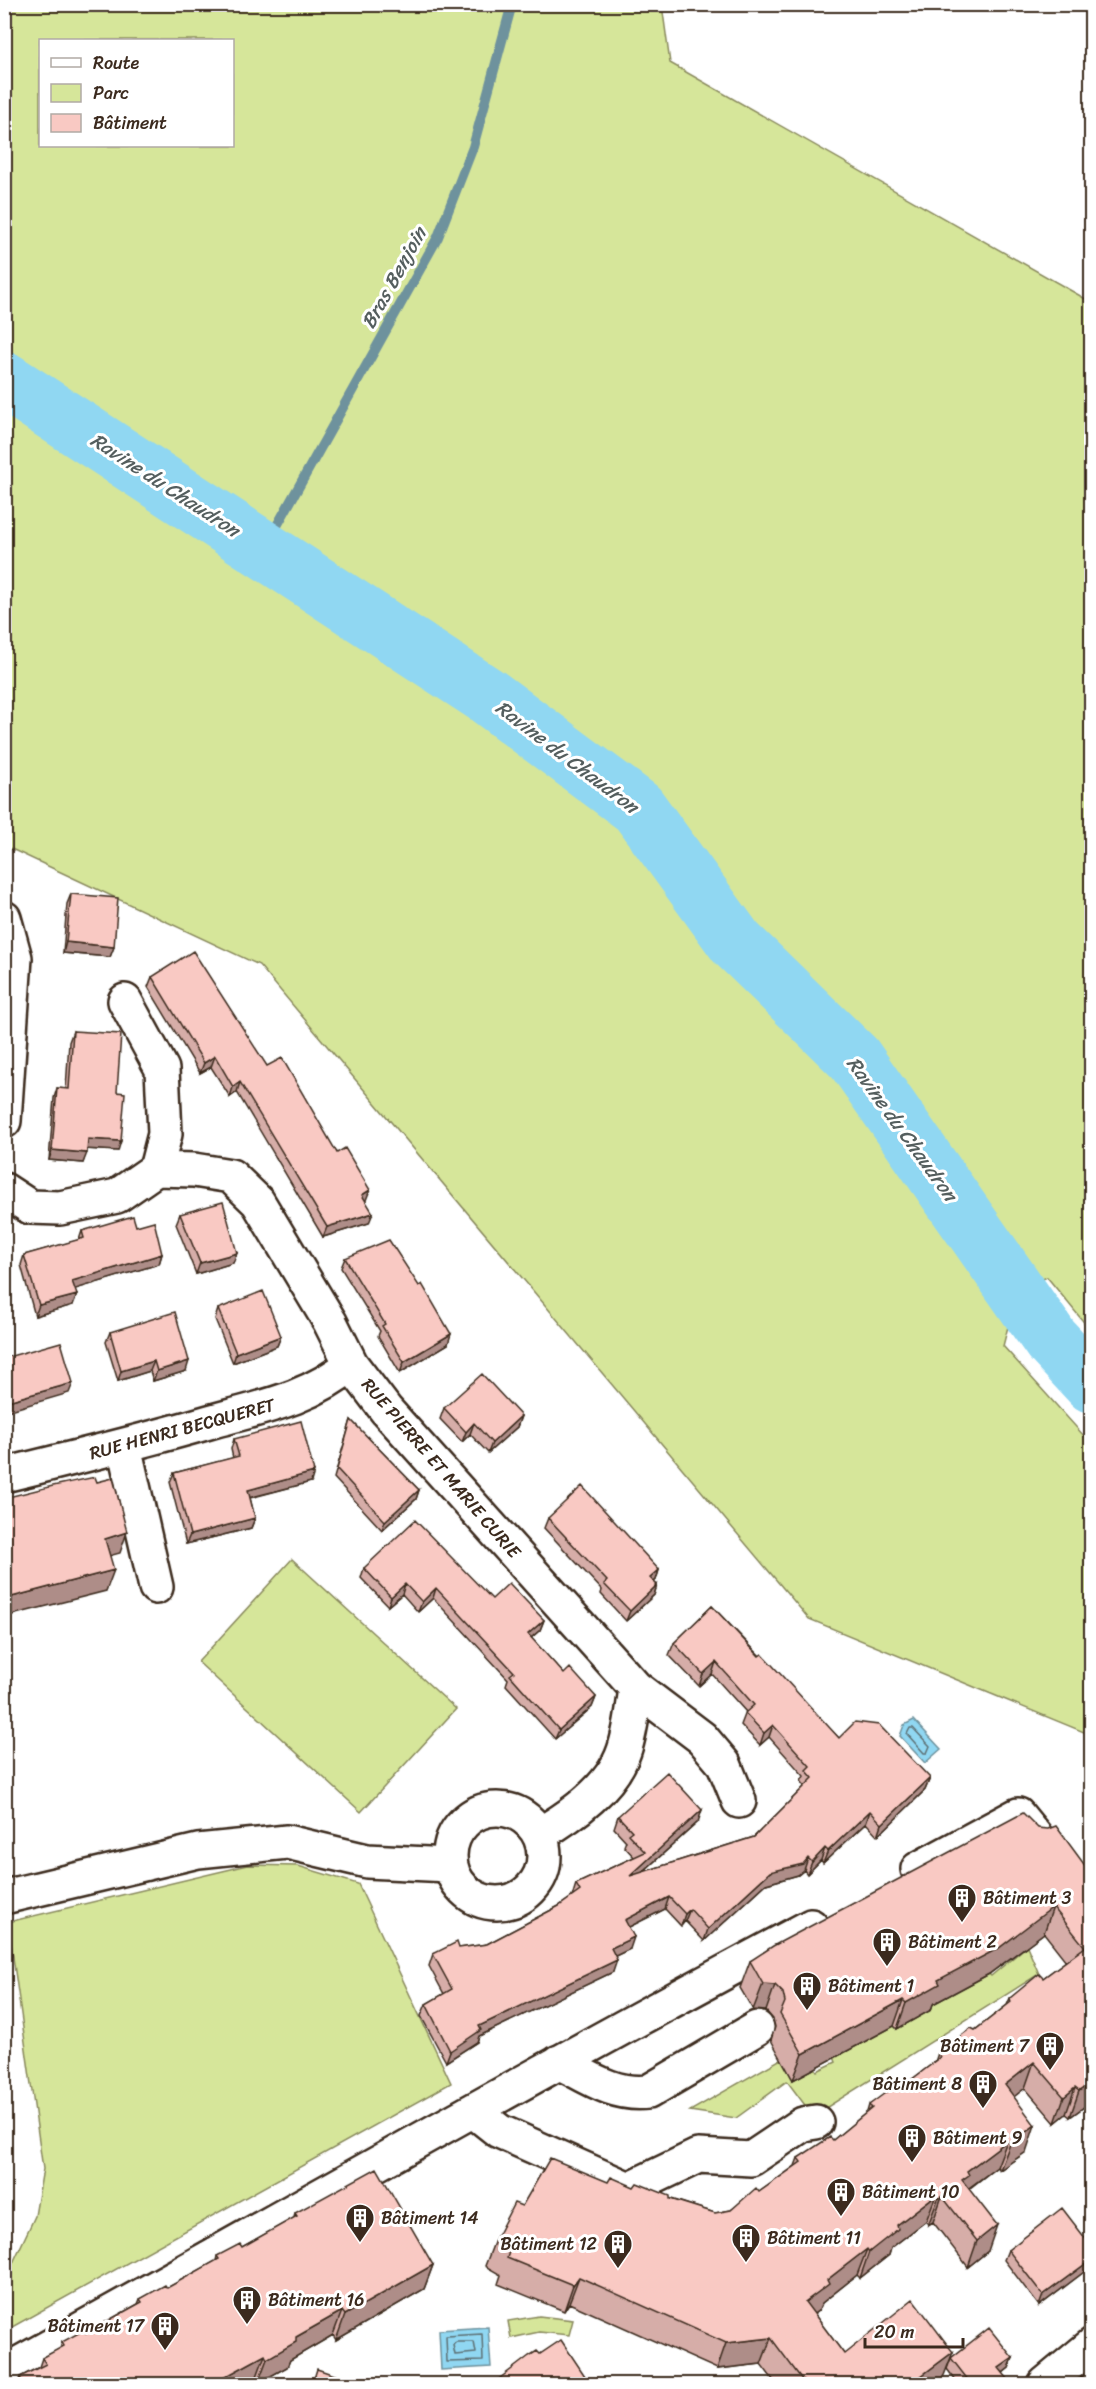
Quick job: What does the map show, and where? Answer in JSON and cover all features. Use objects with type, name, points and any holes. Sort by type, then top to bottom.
[{"type":"street","points":[[4,918],[15,958],[4,1121]]},
{"type":"street","points":[[17,1199],[60,1208],[117,1196],[156,1169],[165,1134],[162,1069],[125,1001]]},
{"type":"street","name":"RUE PIERRE ET MARIE CURIE","points":[[156,1169],[194,1170],[231,1176],[258,1202],[330,1322],[351,1364],[386,1410],[636,1688],[702,1738],[724,1764],[739,1801]]},
{"type":"street","name":"RUE HENRI BECQUERET","points":[[4,1474],[124,1446],[302,1396],[332,1380],[351,1364]]},
{"type":"street","points":[[124,1446],[156,1587]]},
{"type":"street","points":[[540,1834],[566,1819],[608,1779],[624,1753],[636,1688]]},
{"type":"street","points":[[504,1808],[526,1817],[540,1834],[545,1857],[538,1880],[523,1897],[500,1904],[477,1900],[459,1886],[449,1865],[451,1842],[462,1822],[482,1810],[504,1808]]},
{"type":"street","points":[[892,1882],[1018,1815],[1036,1837]]},
{"type":"street","points":[[4,1897],[198,1851],[287,1842],[367,1861],[449,1865]]},
{"type":"street","points":[[4,2372],[475,2112],[559,2062],[840,1911]]},
{"type":"street","points":[[559,2062],[612,2090],[630,2094],[648,2091],[758,2028]]},
{"type":"street","points":[[475,2112],[499,2131],[629,2189],[698,2156],[751,2159],[802,2124],[816,2122]]},
{"type":"street","points":[[1045,2385],[1092,2345]]},
{"type":"green space","points":[[5,5],[662,5],[670,63],[1091,302],[1091,1331],[1047,1277],[1017,1291],[1003,1346],[1084,1436],[1091,1439],[1091,1735],[809,1619],[259,965],[5,846]]},
{"type":"green space","points":[[292,1559],[456,1709],[361,1812],[198,1662]]},
{"type":"green space","points":[[248,1865],[298,1866],[358,1884],[451,2083],[5,2331],[5,2280],[35,2216],[43,2169],[8,1922]]},
{"type":"green space","points":[[1027,1946],[1039,1974],[813,2116],[787,2081],[736,2118],[690,2111],[781,2059],[793,2080],[815,2068],[817,2071],[836,2062],[834,2057],[988,1973],[991,1976]]},
{"type":"green space","points":[[539,2316],[573,2320],[569,2335],[539,2332],[511,2338],[508,2321]]},
{"type":"water","points":[[914,1720],[941,1749],[925,1763],[900,1736],[904,1725]]},
{"type":"water","points":[[488,2327],[491,2367],[441,2370],[439,2330]]},
{"type":"building","points":[[71,894],[118,898],[114,947],[66,942]]},
{"type":"building","points":[[193,951],[267,1066],[282,1058],[337,1153],[345,1148],[370,1190],[362,1195],[373,1213],[327,1227],[240,1082],[233,1087],[215,1056],[204,1063],[152,977]]},
{"type":"building","points":[[73,1031],[121,1034],[117,1092],[125,1093],[121,1141],[88,1139],[87,1153],[52,1150],[57,1088],[69,1089]]},
{"type":"building","points":[[223,1202],[237,1253],[200,1263],[180,1214]]},
{"type":"building","points":[[133,1216],[136,1226],[154,1221],[162,1254],[72,1281],[77,1295],[39,1305],[24,1255],[84,1238],[82,1231]]},
{"type":"building","points":[[389,1240],[419,1286],[422,1284],[451,1334],[404,1362],[382,1326],[385,1324],[345,1258]]},
{"type":"building","points":[[263,1291],[281,1336],[236,1353],[218,1309]]},
{"type":"building","points":[[175,1312],[189,1361],[157,1371],[154,1361],[121,1371],[110,1332]]},
{"type":"building","points":[[61,1342],[73,1383],[4,1402],[4,1358]]},
{"type":"building","points":[[482,1374],[521,1416],[492,1443],[474,1423],[466,1432],[444,1408]]},
{"type":"building","points":[[351,1420],[419,1490],[385,1521],[337,1469]]},
{"type":"building","points":[[301,1421],[314,1472],[248,1490],[255,1518],[190,1535],[174,1473],[239,1456],[234,1439]]},
{"type":"building","points":[[95,1477],[97,1482],[113,1478],[127,1532],[105,1539],[114,1570],[4,1599],[4,1498]]},
{"type":"building","points":[[582,1486],[659,1570],[650,1578],[657,1585],[630,1611],[604,1584],[607,1581],[548,1518]]},
{"type":"building","points":[[415,1520],[492,1599],[509,1583],[544,1620],[528,1634],[564,1674],[570,1668],[596,1697],[559,1730],[510,1675],[514,1672],[436,1588],[422,1602],[405,1584],[391,1597],[364,1568]]},
{"type":"building","points":[[712,1606],[759,1656],[762,1654],[839,1738],[855,1722],[879,1725],[930,1778],[882,1824],[870,1811],[828,1851],[825,1848],[812,1862],[808,1858],[803,1864],[770,1872],[708,1929],[690,1909],[685,1914],[669,1897],[625,1920],[634,1937],[611,1948],[617,1960],[479,2026],[481,2030],[450,2051],[426,2004],[452,1989],[433,1954],[457,1942],[459,1948],[487,1944],[559,1906],[580,1891],[576,1884],[645,1852],[628,1834],[632,1831],[618,1816],[667,1772],[702,1810],[630,1876],[754,1837],[813,1778],[806,1770],[810,1766],[773,1725],[764,1733],[745,1713],[754,1705],[716,1662],[703,1674],[674,1643]]},
{"type":"building","points":[[1023,1813],[1038,1828],[1048,1829],[1056,1826],[1092,1875],[1092,2082],[1079,2091],[1075,2088],[1064,2097],[1034,2062],[1005,2085],[1035,2125],[1010,2144],[1007,2141],[967,2171],[969,2175],[962,2180],[997,2225],[977,2241],[942,2196],[938,2199],[936,2195],[897,2225],[898,2229],[869,2252],[867,2249],[827,2280],[829,2284],[805,2302],[844,2354],[913,2299],[953,2352],[909,2385],[806,2385],[771,2338],[726,2343],[579,2277],[573,2285],[507,2258],[510,2249],[495,2240],[514,2203],[522,2206],[550,2158],[608,2182],[611,2177],[634,2187],[637,2183],[670,2196],[670,2199],[715,2213],[731,2210],[756,2188],[759,2192],[801,2162],[798,2158],[830,2137],[833,2140],[872,2108],[869,2105],[900,2082],[903,2086],[941,2057],[938,2053],[971,2028],[975,2030],[1011,2002],[1010,1998],[1039,1974],[1043,1978],[1085,1947],[1053,1907],[999,1948],[938,1980],[940,1984],[906,2003],[903,2000],[803,2054],[780,2014],[785,2002],[783,1993],[775,1985],[763,1984],[750,1961],[773,1946]]},
{"type":"building","points":[[377,2168],[433,2265],[345,2315],[342,2311],[296,2337],[296,2342],[267,2359],[265,2355],[221,2379],[223,2383],[221,2385],[24,2385],[20,2377],[46,2364],[42,2358],[64,2346],[62,2342],[84,2330],[86,2333],[142,2302],[140,2299],[165,2285],[167,2288],[219,2259],[217,2256],[240,2244],[242,2247],[297,2216],[295,2213]]},
{"type":"building","points":[[1062,2208],[1092,2247],[1092,2259],[1043,2295],[1008,2250]]},
{"type":"building","points":[[989,2328],[1013,2358],[999,2368],[1008,2379],[1001,2385],[972,2385],[951,2358]]},
{"type":"building","points":[[561,2340],[591,2385],[491,2385],[529,2356],[537,2351],[540,2354]]},
{"type":"building","points":[[317,2369],[364,2385],[312,2385]]},
{"type":"waterway","name":"Bras Benjoin","points":[[264,549],[438,237],[473,147],[512,4]]},
{"type":"waterway","name":"Ravine du Chaudron","points":[[4,380],[486,695],[638,808],[736,943],[854,1058],[1051,1340],[1092,1384]]},
{"type":"place","name":"Bâtiment 3","points":[[962,1924]]},
{"type":"place","name":"Bâtiment 2","points":[[887,1968]]},
{"type":"place","name":"Bâtiment 1","points":[[807,2012]]},
{"type":"place","name":"Bâtiment 7","points":[[1050,2072]]},
{"type":"place","name":"Bâtiment 8","points":[[983,2110]]},
{"type":"place","name":"Bâtiment 9","points":[[912,2164]]},
{"type":"place","name":"Bâtiment 10","points":[[841,2218]]},
{"type":"place","name":"Bâtiment 14","points":[[360,2244]]},
{"type":"place","name":"Bâtiment 11","points":[[746,2264]]},
{"type":"place","name":"Bâtiment 12","points":[[618,2270]]},
{"type":"place","name":"Bâtiment 16","points":[[247,2326]]},
{"type":"place","name":"Bâtiment 17","points":[[165,2352]]}]
